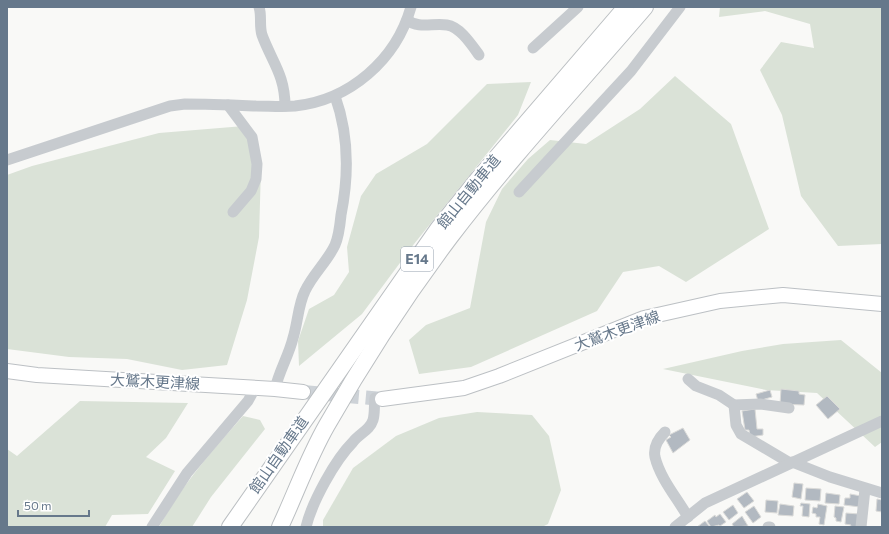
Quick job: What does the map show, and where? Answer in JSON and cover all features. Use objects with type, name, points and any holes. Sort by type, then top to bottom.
[{"type":"highway","name":"館山自動車道","points":[[230,527],[438,229],[479,178],[626,7]]},
{"type":"highway","name":"館山自動車道","points":[[280,527],[315,446],[327,424],[380,337],[414,286],[490,187],[645,7]]},
{"type":"main road","name":"大鷲木更津線","points":[[378,399],[464,388],[499,376],[644,318],[720,301],[783,295],[882,304]]},
{"type":"main road","name":"大鷲木更津線","points":[[7,371],[37,375],[275,389],[302,392]]},
{"type":"street","points":[[259,7],[262,34],[281,74],[285,93],[285,106]]},
{"type":"street","points":[[7,160],[170,106],[186,104],[285,106],[316,103],[334,96],[356,84],[372,72],[387,55],[407,20],[411,7]]},
{"type":"street","points":[[533,48],[578,7]]},
{"type":"street","points":[[519,192],[631,71],[680,7]]},
{"type":"street","points":[[407,20],[414,26],[447,25],[454,27],[469,41],[479,55]]},
{"type":"street","points":[[275,389],[278,377],[293,339],[300,301],[311,279],[330,254],[339,231],[345,193],[347,148],[341,115],[334,96]]},
{"type":"street","points":[[228,105],[252,137],[257,164],[256,179],[251,191],[233,212]]},
{"type":"street","points":[[688,379],[696,386],[719,395],[734,405],[760,404],[789,408]]},
{"type":"street","points":[[152,527],[187,472],[248,401],[255,388]]},
{"type":"street","points":[[306,527],[310,513],[325,483],[352,442],[372,423],[378,399]]},
{"type":"street","points":[[734,405],[736,425],[741,434],[791,462],[865,489],[882,493]]},
{"type":"street","points":[[675,527],[705,503],[882,421]]},
{"type":"street","points":[[665,432],[658,438],[655,455],[661,472],[688,517]]},
{"type":"street","points":[[861,527],[865,489]]},
{"type":"shaded area","points":[[720,7],[882,7],[882,244],[838,246],[801,196],[782,115],[760,70],[781,42],[814,48],[810,24],[765,11],[719,17]]},
{"type":"shaded area","points":[[675,76],[731,124],[769,229],[686,282],[659,266],[623,272],[597,311],[471,367],[419,374],[409,340],[426,325],[470,308],[486,222],[502,189],[528,159],[550,140],[586,144],[640,109]]},
{"type":"shaded area","points":[[531,82],[518,115],[414,244],[362,314],[299,366],[298,341],[309,309],[334,295],[349,272],[347,247],[361,196],[376,174],[427,144],[487,84]]},
{"type":"shaded area","points":[[244,126],[261,168],[259,237],[247,300],[227,365],[182,370],[127,359],[69,357],[7,349],[7,175],[32,166],[159,133]]},
{"type":"shaded area","points":[[841,340],[882,373],[882,442],[875,447],[817,393],[766,390],[663,369],[742,351],[783,344]]},
{"type":"shaded area","points":[[80,401],[188,403],[166,438],[146,457],[175,471],[148,514],[112,515],[105,527],[7,527],[7,449],[17,456]]},
{"type":"shaded area","points":[[477,412],[532,415],[549,436],[561,490],[548,524],[542,527],[323,527],[323,520],[353,468],[396,436],[439,418]]},
{"type":"shaded area","points":[[243,416],[260,420],[265,429],[211,497],[192,527],[159,527],[187,483]]},
{"type":"building","points":[[781,389],[799,391],[799,394],[805,395],[804,405],[780,404]]},
{"type":"building","points":[[770,390],[772,397],[758,401],[756,394]]},
{"type":"building","points":[[827,396],[840,409],[828,419],[816,405]]},
{"type":"building","points":[[755,409],[757,429],[763,429],[763,435],[750,437],[749,430],[745,430],[742,411]]},
{"type":"building","points":[[683,428],[690,440],[673,453],[666,440],[671,437],[669,435]]},
{"type":"building","points":[[794,483],[803,484],[801,499],[792,497]]},
{"type":"building","points":[[806,488],[821,489],[820,501],[805,500]]},
{"type":"building","points":[[747,492],[754,501],[744,508],[737,499]]},
{"type":"building","points":[[826,493],[840,495],[839,504],[825,503]]},
{"type":"building","points":[[850,494],[861,496],[860,507],[844,505],[845,498],[850,498]]},
{"type":"building","points":[[877,499],[882,500],[882,512],[876,511]]},
{"type":"building","points":[[766,500],[778,501],[777,513],[765,512]]},
{"type":"building","points":[[801,503],[810,504],[809,517],[802,516],[803,506],[800,506]]},
{"type":"building","points":[[780,504],[794,506],[793,516],[778,515]]},
{"type":"building","points":[[818,504],[827,506],[824,525],[819,524],[820,517],[816,517],[816,514],[812,513],[813,507],[817,508]]},
{"type":"building","points":[[733,505],[738,513],[729,520],[723,512]]},
{"type":"building","points":[[754,506],[761,517],[753,523],[745,512]]},
{"type":"building","points":[[835,506],[844,507],[841,522],[836,521],[836,518],[834,517]]},
{"type":"building","points":[[846,513],[859,514],[857,527],[850,527],[851,525],[845,524]]},
{"type":"building","points":[[720,514],[726,522],[720,526],[711,527],[707,521],[715,515],[716,517]]},
{"type":"building","points":[[742,516],[748,526],[734,527],[732,524]]},
{"type":"building","points":[[705,521],[710,527],[697,527]]},
{"type":"tunnel","points":[[303,392],[382,399]]}]
